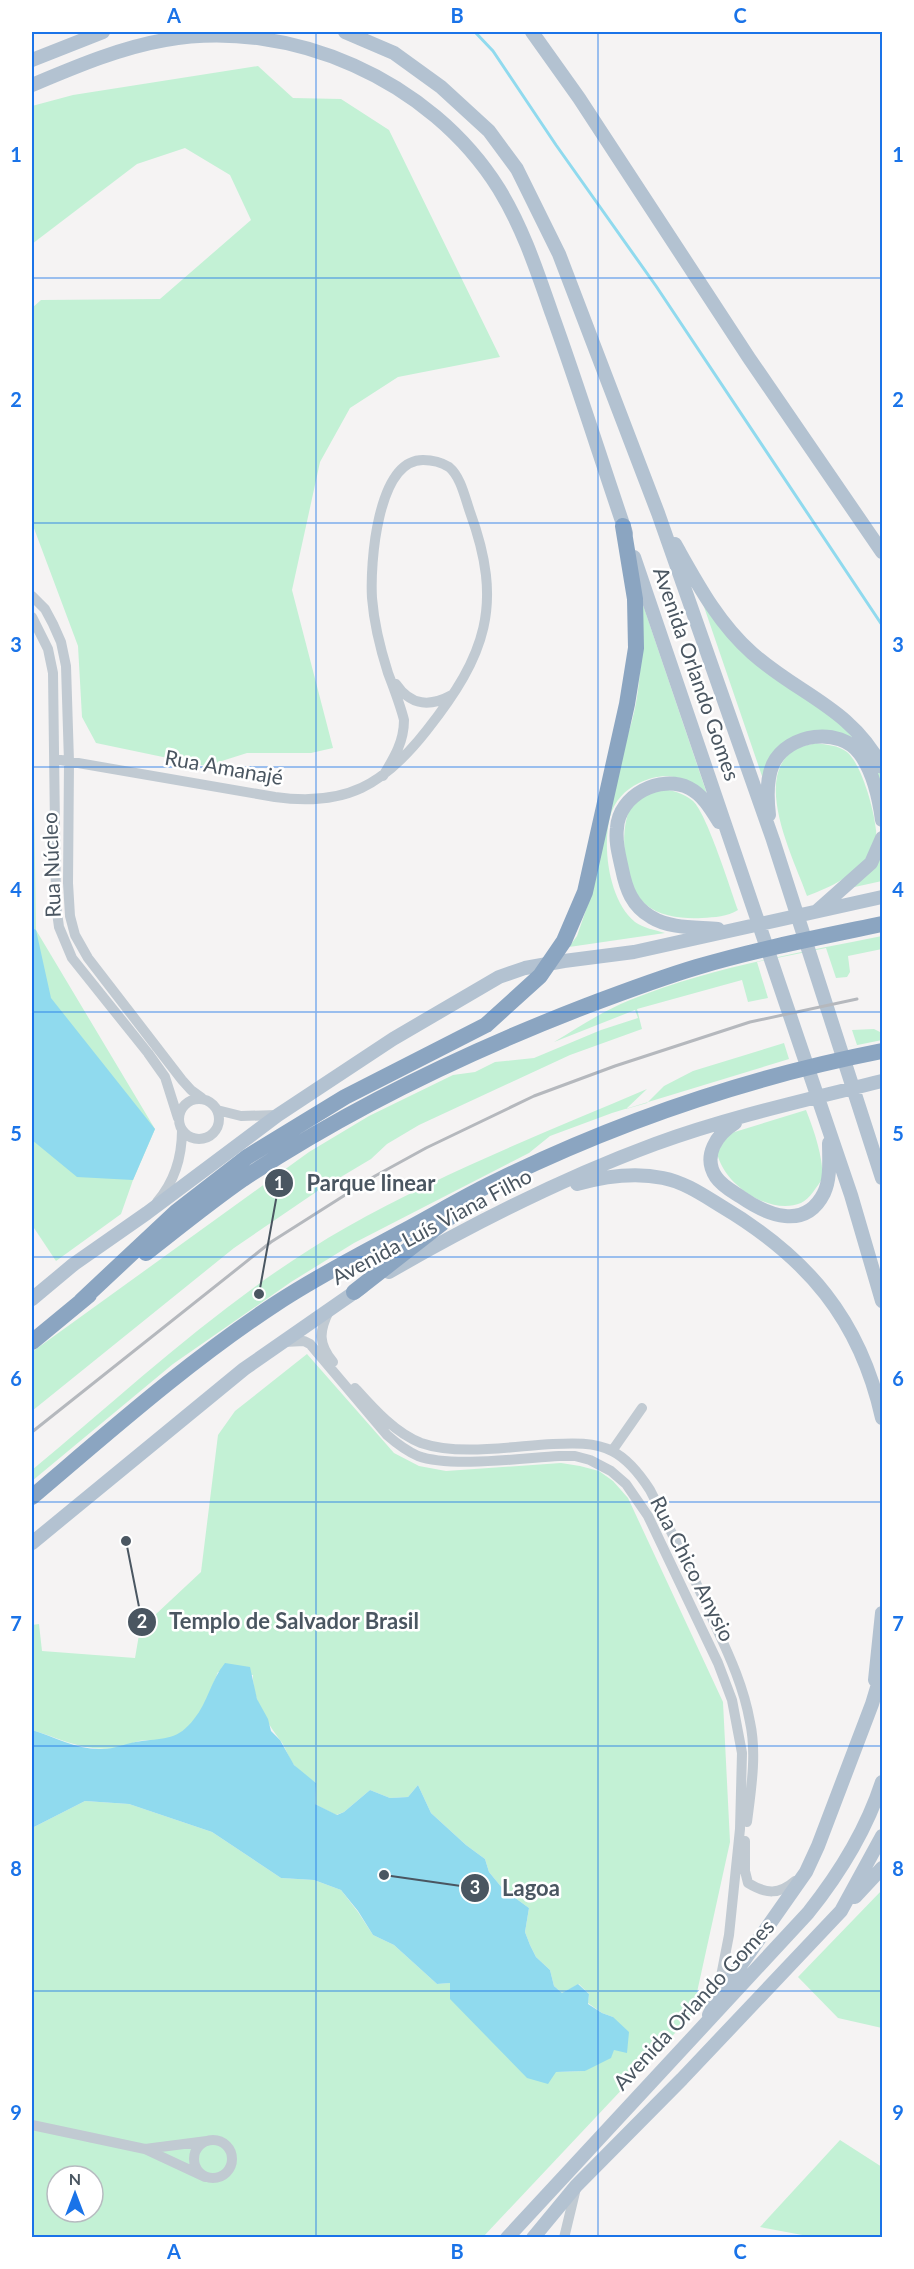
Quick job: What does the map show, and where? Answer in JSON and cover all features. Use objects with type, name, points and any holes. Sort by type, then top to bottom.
[{"type":"highway","points":[[81,1301],[176,1212],[247,1157],[356,1091],[477,1031],[495,1018],[540,976],[564,941],[585,892],[627,704],[636,648],[635,599],[623,526]]},
{"type":"highway","points":[[32,1342],[81,1301],[243,1180],[351,1114],[412,1082],[549,1020],[644,984],[752,952],[882,924]]},
{"type":"highway","name":"Avenida Luís Viana Filho","points":[[32,1497],[153,1395],[218,1344],[277,1303],[324,1274],[498,1180],[567,1149],[651,1116],[780,1075],[882,1051]]},
{"type":"highway","points":[[354,1292],[498,1180]]},
{"type":"main road","points":[[32,60],[103,32]]},
{"type":"main road","name":"Avenida Orlando Gomes","points":[[345,32],[394,53],[441,87],[489,131],[517,169],[559,254],[658,513],[773,840],[866,1122],[882,1178]]},
{"type":"main road","points":[[532,32],[579,98],[755,368],[882,552]]},
{"type":"main road","name":"Avenida Orlando Gomes","points":[[32,85],[119,52],[165,40],[199,36],[281,42],[335,57],[370,73],[408,96],[436,118],[470,152],[498,188],[520,228],[560,335],[851,1196],[882,1301]]},
{"type":"main road","points":[[658,513],[710,604],[731,632],[774,671],[825,703],[850,724],[865,740],[882,767]]},
{"type":"main road","points":[[773,840],[767,803],[768,782],[774,762],[786,749],[799,740],[816,736],[834,737],[850,743],[860,753],[879,799],[882,820]]},
{"type":"main road","points":[[732,931],[668,924],[653,919],[642,911],[631,899],[625,886],[617,848],[616,826],[622,810],[632,796],[651,787],[665,784],[689,788],[701,796],[711,809],[737,858]]},
{"type":"main road","points":[[815,912],[871,863],[882,838]]},
{"type":"main road","points":[[32,1292],[147,1213],[278,1115],[393,1039],[499,977],[525,968],[634,952],[882,897]]},
{"type":"main road","name":"Avenida Luís Viana Filho","points":[[32,1542],[244,1369],[354,1292],[424,1252],[538,1194],[654,1145],[755,1112],[882,1081]]},
{"type":"main road","points":[[755,1112],[722,1132],[716,1140],[711,1162],[716,1177],[722,1184],[757,1208],[776,1216],[790,1217],[806,1211],[824,1194],[829,1172],[829,1135]]},
{"type":"main road","points":[[866,1122],[882,1155]]},
{"type":"main road","points":[[538,1194],[606,1176],[639,1174],[666,1178],[693,1189],[731,1211],[772,1240],[823,1288],[847,1324],[865,1358],[877,1393],[882,1418]]},
{"type":"main road","points":[[32,1299],[74,1264]]},
{"type":"main road","points":[[872,1704],[882,1613]]},
{"type":"main road","points":[[701,2030],[717,1999],[806,1872],[872,1704],[882,1671]]},
{"type":"main road","name":"Avenida Orlando Gomes","points":[[507,2238],[634,2098],[701,2030],[782,1942],[830,1886],[869,1818],[882,1782]]},
{"type":"main road","name":"Avenida Orlando Gomes","points":[[533,2238],[576,2186],[682,2079],[841,1911],[882,1836]]},
{"type":"main road","points":[[841,1911],[882,1868]]},
{"type":"street","name":"Rua Amanajé","points":[[55,759],[309,801],[343,795],[383,776],[410,753],[455,694],[478,649],[483,631],[487,601],[486,577],[472,519],[455,474],[441,463],[430,460],[411,462],[397,473],[388,490],[378,525],[371,580],[372,598],[376,629],[387,671],[401,710],[404,729],[399,749],[383,776]]},
{"type":"street","name":"Rua Núcleo","points":[[32,596],[45,609],[53,624],[61,642],[66,666],[69,762],[68,883],[70,916],[75,934],[88,958],[182,1080],[202,1098]]},
{"type":"street","name":"Rua Núcleo","points":[[32,617],[48,649],[53,673],[56,905],[59,927],[72,958],[165,1077],[178,1118]]},
{"type":"street","name":"Rua Amanajé","points":[[387,671],[401,692],[422,704],[434,703],[455,694]]},
{"type":"street","points":[[147,1213],[160,1199],[180,1159],[182,1131],[178,1118],[183,1105],[195,1098],[202,1098],[214,1104],[218,1110],[219,1123],[212,1134],[200,1139],[193,1138],[182,1131]]},
{"type":"street","points":[[218,1110],[241,1116],[278,1115]]},
{"type":"street","name":"Rua Chico Anysio","points":[[331,1308],[321,1328],[321,1340],[325,1351],[378,1412],[407,1437],[430,1445],[452,1449],[585,1444],[612,1451],[640,1474],[651,1490],[712,1616],[733,1664],[751,1722],[753,1748],[745,1842],[745,1870],[748,1883],[765,1892],[775,1893],[785,1890],[806,1872]]},
{"type":"street","name":"Rua Chico Anysio","points":[[281,1342],[297,1340],[310,1344],[387,1435],[417,1455],[450,1462],[575,1456],[590,1460],[612,1471],[626,1484],[648,1516],[722,1673],[732,1700],[740,1736],[743,1768],[740,1829],[729,1935],[717,1999]]},
{"type":"street","points":[[602,1466],[598,1461],[601,1452],[612,1451],[642,1408]]},
{"type":"street","points":[[32,2125],[145,2149],[205,2177],[222,2176],[231,2168],[233,2162],[226,2144],[213,2140],[145,2149]]},
{"type":"street","points":[[205,2177],[196,2168],[194,2155],[201,2144],[207,2141]]},
{"type":"street","points":[[564,2238],[576,2186]]},
{"type":"green space","points":[[258,66],[293,98],[341,99],[389,130],[500,357],[398,377],[350,408],[320,462],[292,590],[333,748],[311,753],[247,753],[206,766],[96,743],[82,717],[78,646],[32,523],[32,308],[41,300],[160,299],[251,220],[230,175],[185,148],[137,164],[32,244],[32,106],[73,95]]},
{"type":"green space","points":[[701,598],[846,730],[871,758],[882,778],[882,797],[868,758],[811,732],[763,779]]},
{"type":"green space","points":[[642,602],[707,794],[682,779],[663,776],[653,778],[629,789],[614,806],[610,817],[608,858],[619,901],[635,922],[665,933],[569,947],[577,936],[589,901],[636,703],[639,687]]},
{"type":"green space","points":[[32,669],[36,930],[155,1129],[121,1214],[56,1261],[32,1225]]},
{"type":"green space","points":[[816,743],[840,748],[847,752],[858,767],[873,811],[876,835],[871,852],[851,874],[807,896],[780,820],[776,799],[776,780],[782,763],[794,750]]},
{"type":"green space","points":[[663,789],[686,796],[699,809],[711,835],[738,910],[716,917],[680,917],[658,912],[645,904],[638,896],[632,884],[625,857],[627,817],[637,800]]},
{"type":"green space","points":[[882,856],[882,881],[850,888],[872,869]]},
{"type":"green space","points":[[882,936],[882,949],[848,956],[850,972],[847,977],[836,978],[826,948],[757,962],[768,998],[748,1002],[742,980],[637,1009],[642,1029],[570,1055],[419,1125],[387,1144],[371,1159],[319,1190],[234,1248],[32,1411],[32,1352],[309,1152],[369,1116],[453,1075],[475,1072],[495,1062],[534,1058],[601,1030],[638,1018],[635,1010],[554,1042],[610,1009],[661,988],[755,962]]},
{"type":"green space","points":[[874,1029],[882,1033],[882,1040],[789,1059],[857,1045],[852,1030]]},
{"type":"green space","points":[[784,1043],[789,1059],[648,1102],[664,1086],[693,1071]]},
{"type":"green space","points":[[647,1089],[626,1109],[550,1136],[529,1153],[354,1243],[291,1282],[173,1364],[32,1481],[32,1470],[184,1341],[223,1310],[305,1253],[347,1227],[420,1189]]},
{"type":"green space","points":[[806,1110],[818,1144],[823,1178],[810,1195],[801,1203],[789,1206],[776,1205],[750,1195],[738,1186],[721,1165],[717,1153],[728,1134]]},
{"type":"green space","points":[[307,1354],[394,1453],[419,1466],[446,1471],[561,1463],[599,1471],[613,1481],[628,1498],[723,1702],[730,1842],[692,2015],[483,2237],[32,2237],[32,1828],[85,1801],[129,1804],[212,1832],[281,1878],[314,1880],[341,1890],[373,1935],[394,1945],[437,1984],[450,1983],[556,2072],[585,2071],[613,2017],[602,2013],[588,2003],[589,1994],[579,1984],[562,1993],[554,1986],[550,1970],[536,1957],[525,1932],[529,1908],[503,1889],[489,1872],[485,1859],[431,1813],[418,1785],[408,1797],[390,1798],[370,1790],[344,1812],[336,1815],[315,1804],[316,1783],[294,1765],[265,1718],[255,1692],[253,1675],[218,1672],[194,1721],[177,1735],[167,1739],[142,1740],[121,1747],[97,1749],[32,1730],[32,1625],[39,1624],[42,1651],[135,1658],[140,1629],[201,1572],[218,1435],[235,1411]]},
{"type":"green space","points":[[882,1890],[882,2028],[838,2018],[798,1977]]},
{"type":"green space","points":[[840,2140],[882,2167],[882,2237],[813,2237],[760,2227]]},
{"type":"water","points":[[32,928],[36,930],[51,998],[155,1129],[133,1180],[77,1177],[32,1140]]},
{"type":"water","points":[[225,1663],[250,1667],[257,1699],[268,1719],[271,1731],[280,1740],[294,1765],[316,1783],[315,1804],[337,1815],[344,1812],[370,1790],[390,1798],[408,1797],[418,1785],[431,1813],[485,1859],[489,1872],[503,1889],[529,1908],[525,1932],[536,1957],[550,1970],[554,1986],[562,1993],[578,1984],[589,1994],[588,2004],[613,2017],[629,2032],[627,2053],[614,2050],[611,2058],[585,2071],[556,2072],[548,2084],[527,2078],[450,1999],[450,1983],[437,1984],[394,1945],[373,1935],[341,1890],[314,1880],[281,1878],[212,1832],[129,1804],[85,1801],[32,1828],[32,1730],[93,1749],[107,1749],[171,1737],[182,1731],[194,1719]]},
{"type":"waterway","points":[[475,32],[493,51],[556,145],[656,286],[882,625]]},
{"type":"railway","points":[[32,1432],[271,1242],[375,1176],[426,1148],[534,1096],[615,1066],[750,1022],[857,999]]},
{"type":"place","name":"Parque linear","points":[[259,1294]]},
{"type":"place","name":"Templo de Salvador Brasil","points":[[126,1541]]},
{"type":"place","name":"Lagoa","points":[[384,1875]]}]
